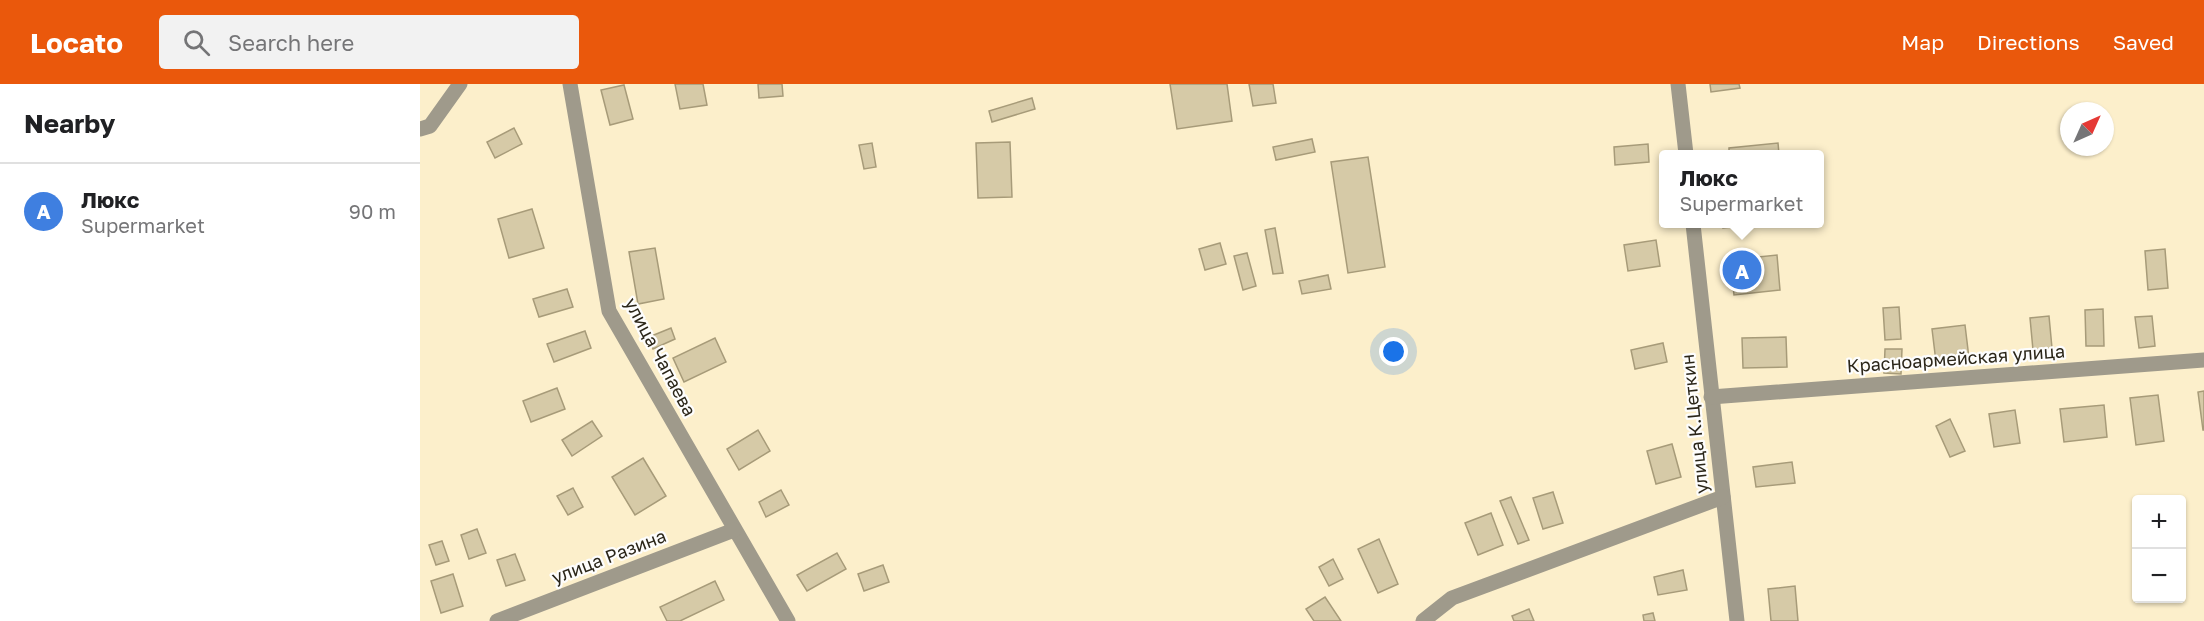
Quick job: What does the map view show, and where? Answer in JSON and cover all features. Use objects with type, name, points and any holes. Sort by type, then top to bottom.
[{"type":"street","points":[[420,129],[430,126],[460,84]]},
{"type":"street","name":"улица Чапаева","points":[[570,84],[609,311],[734,530],[789,621]]},
{"type":"street","points":[[1678,84],[1686,150]]},
{"type":"street","name":"улица К.Цеткин","points":[[1693,228],[1737,621]]},
{"type":"street","name":"Красноармейская улица","points":[[1711,397],[2204,360]]},
{"type":"street","points":[[1423,621],[1452,598],[1723,497]]},
{"type":"street","name":"улица Разина","points":[[497,621],[734,530]]},
{"type":"building","points":[[675,84],[703,84],[707,105],[680,109]]},
{"type":"building","points":[[758,84],[782,84],[783,96],[759,98]]},
{"type":"building","points":[[1170,84],[1227,84],[1232,121],[1177,129]]},
{"type":"building","points":[[1249,84],[1273,84],[1276,103],[1253,106]]},
{"type":"building","points":[[1710,84],[1739,84],[1740,88],[1711,92]]},
{"type":"building","points":[[624,85],[633,119],[610,125],[601,90]]},
{"type":"building","points":[[1032,98],[1035,109],[992,122],[989,111]]},
{"type":"building","points":[[514,128],[522,144],[495,158],[487,142]]},
{"type":"building","points":[[1312,139],[1315,152],[1276,160],[1273,147]]},
{"type":"building","points":[[1010,142],[1012,197],[978,198],[976,143]]},
{"type":"building","points":[[872,143],[876,167],[864,169],[859,145]]},
{"type":"building","points":[[1778,143],[1779,150],[1729,150],[1729,148]]},
{"type":"building","points":[[1648,144],[1649,162],[1615,165],[1614,147]]},
{"type":"building","points":[[1368,157],[1385,267],[1348,273],[1331,162]]},
{"type":"building","points":[[532,209],[544,248],[509,258],[498,219]]},
{"type":"building","points":[[1275,228],[1283,273],[1273,274],[1265,230]]},
{"type":"building","points":[[1656,240],[1660,266],[1628,271],[1624,245]]},
{"type":"building","points":[[1220,243],[1226,264],[1205,270],[1199,249]]},
{"type":"building","points":[[655,248],[664,299],[638,304],[629,252]]},
{"type":"building","points":[[2165,249],[2168,288],[2148,290],[2145,251]]},
{"type":"building","points":[[1247,253],[1256,286],[1243,290],[1234,256]]},
{"type":"building","points":[[1777,255],[1780,290],[1734,295],[1730,260]]},
{"type":"building","points":[[1328,275],[1331,289],[1302,294],[1299,281]]},
{"type":"building","points":[[567,289],[573,307],[539,317],[533,299]]},
{"type":"building","points":[[1899,307],[1901,339],[1885,340],[1883,308]]},
{"type":"building","points":[[2103,309],[2104,346],[2086,346],[2085,310]]},
{"type":"building","points":[[2049,316],[2052,348],[2033,350],[2030,318]]},
{"type":"building","points":[[2152,316],[2155,346],[2139,348],[2135,317]]},
{"type":"building","points":[[1965,325],[1969,358],[1936,362],[1932,329]]},
{"type":"building","points":[[671,328],[675,339],[653,349],[649,337]]},
{"type":"building","points":[[585,331],[591,348],[554,362],[547,344]]},
{"type":"building","points":[[1786,337],[1787,367],[1743,368],[1742,338]]},
{"type":"building","points":[[715,338],[726,362],[684,382],[673,358]]},
{"type":"building","points":[[1663,343],[1667,362],[1635,369],[1631,350]]},
{"type":"building","points":[[1885,349],[1902,349],[1901,374],[1884,373]]},
{"type":"building","points":[[557,388],[565,409],[531,422],[523,401]]},
{"type":"building","points":[[2204,391],[2204,430],[2203,430],[2198,392]]},
{"type":"building","points":[[2158,395],[2164,441],[2136,445],[2130,398]]},
{"type":"building","points":[[2104,405],[2107,437],[2064,442],[2060,409]]},
{"type":"building","points":[[2015,410],[2020,443],[1994,447],[1989,414]]},
{"type":"building","points":[[1950,419],[1965,451],[1950,457],[1936,426]]},
{"type":"building","points":[[592,421],[602,436],[572,456],[562,440]]},
{"type":"building","points":[[758,430],[770,451],[739,470],[727,449]]},
{"type":"building","points":[[1672,444],[1681,477],[1656,484],[1647,451]]},
{"type":"building","points":[[643,458],[666,496],[635,515],[612,477]]},
{"type":"building","points":[[1792,462],[1795,483],[1756,487],[1753,467]]},
{"type":"building","points":[[573,488],[583,507],[568,515],[557,496]]},
{"type":"building","points":[[781,490],[789,505],[766,517],[759,502]]},
{"type":"building","points":[[1553,492],[1563,523],[1543,529],[1533,498]]},
{"type":"building","points":[[1511,497],[1529,540],[1518,544],[1500,501]]},
{"type":"building","points":[[1491,513],[1503,545],[1478,555],[1465,523]]},
{"type":"building","points":[[477,529],[486,553],[469,559],[461,535]]},
{"type":"building","points":[[1379,539],[1398,584],[1378,593],[1358,549]]},
{"type":"building","points":[[442,541],[449,561],[436,565],[429,545]]},
{"type":"building","points":[[837,553],[846,569],[807,591],[797,575]]},
{"type":"building","points":[[515,554],[525,580],[506,586],[497,560]]},
{"type":"building","points":[[1333,559],[1343,579],[1329,586],[1319,567]]},
{"type":"building","points":[[883,565],[889,582],[864,591],[858,574]]},
{"type":"building","points":[[1683,570],[1687,590],[1658,595],[1654,577]]},
{"type":"building","points":[[453,574],[463,606],[441,613],[431,581]]},
{"type":"building","points":[[715,581],[724,600],[680,621],[667,621],[660,607]]},
{"type":"building","points":[[1795,586],[1798,621],[1771,621],[1768,589]]},
{"type":"building","points":[[1325,597],[1341,621],[1314,621],[1306,609]]},
{"type":"building","points":[[1529,609],[1534,621],[1514,621],[1512,616]]},
{"type":"building","points":[[1653,613],[1655,621],[1644,621],[1643,615]]},
{"type":"place","name":"Люкс","points":[[1742,270]]}]
